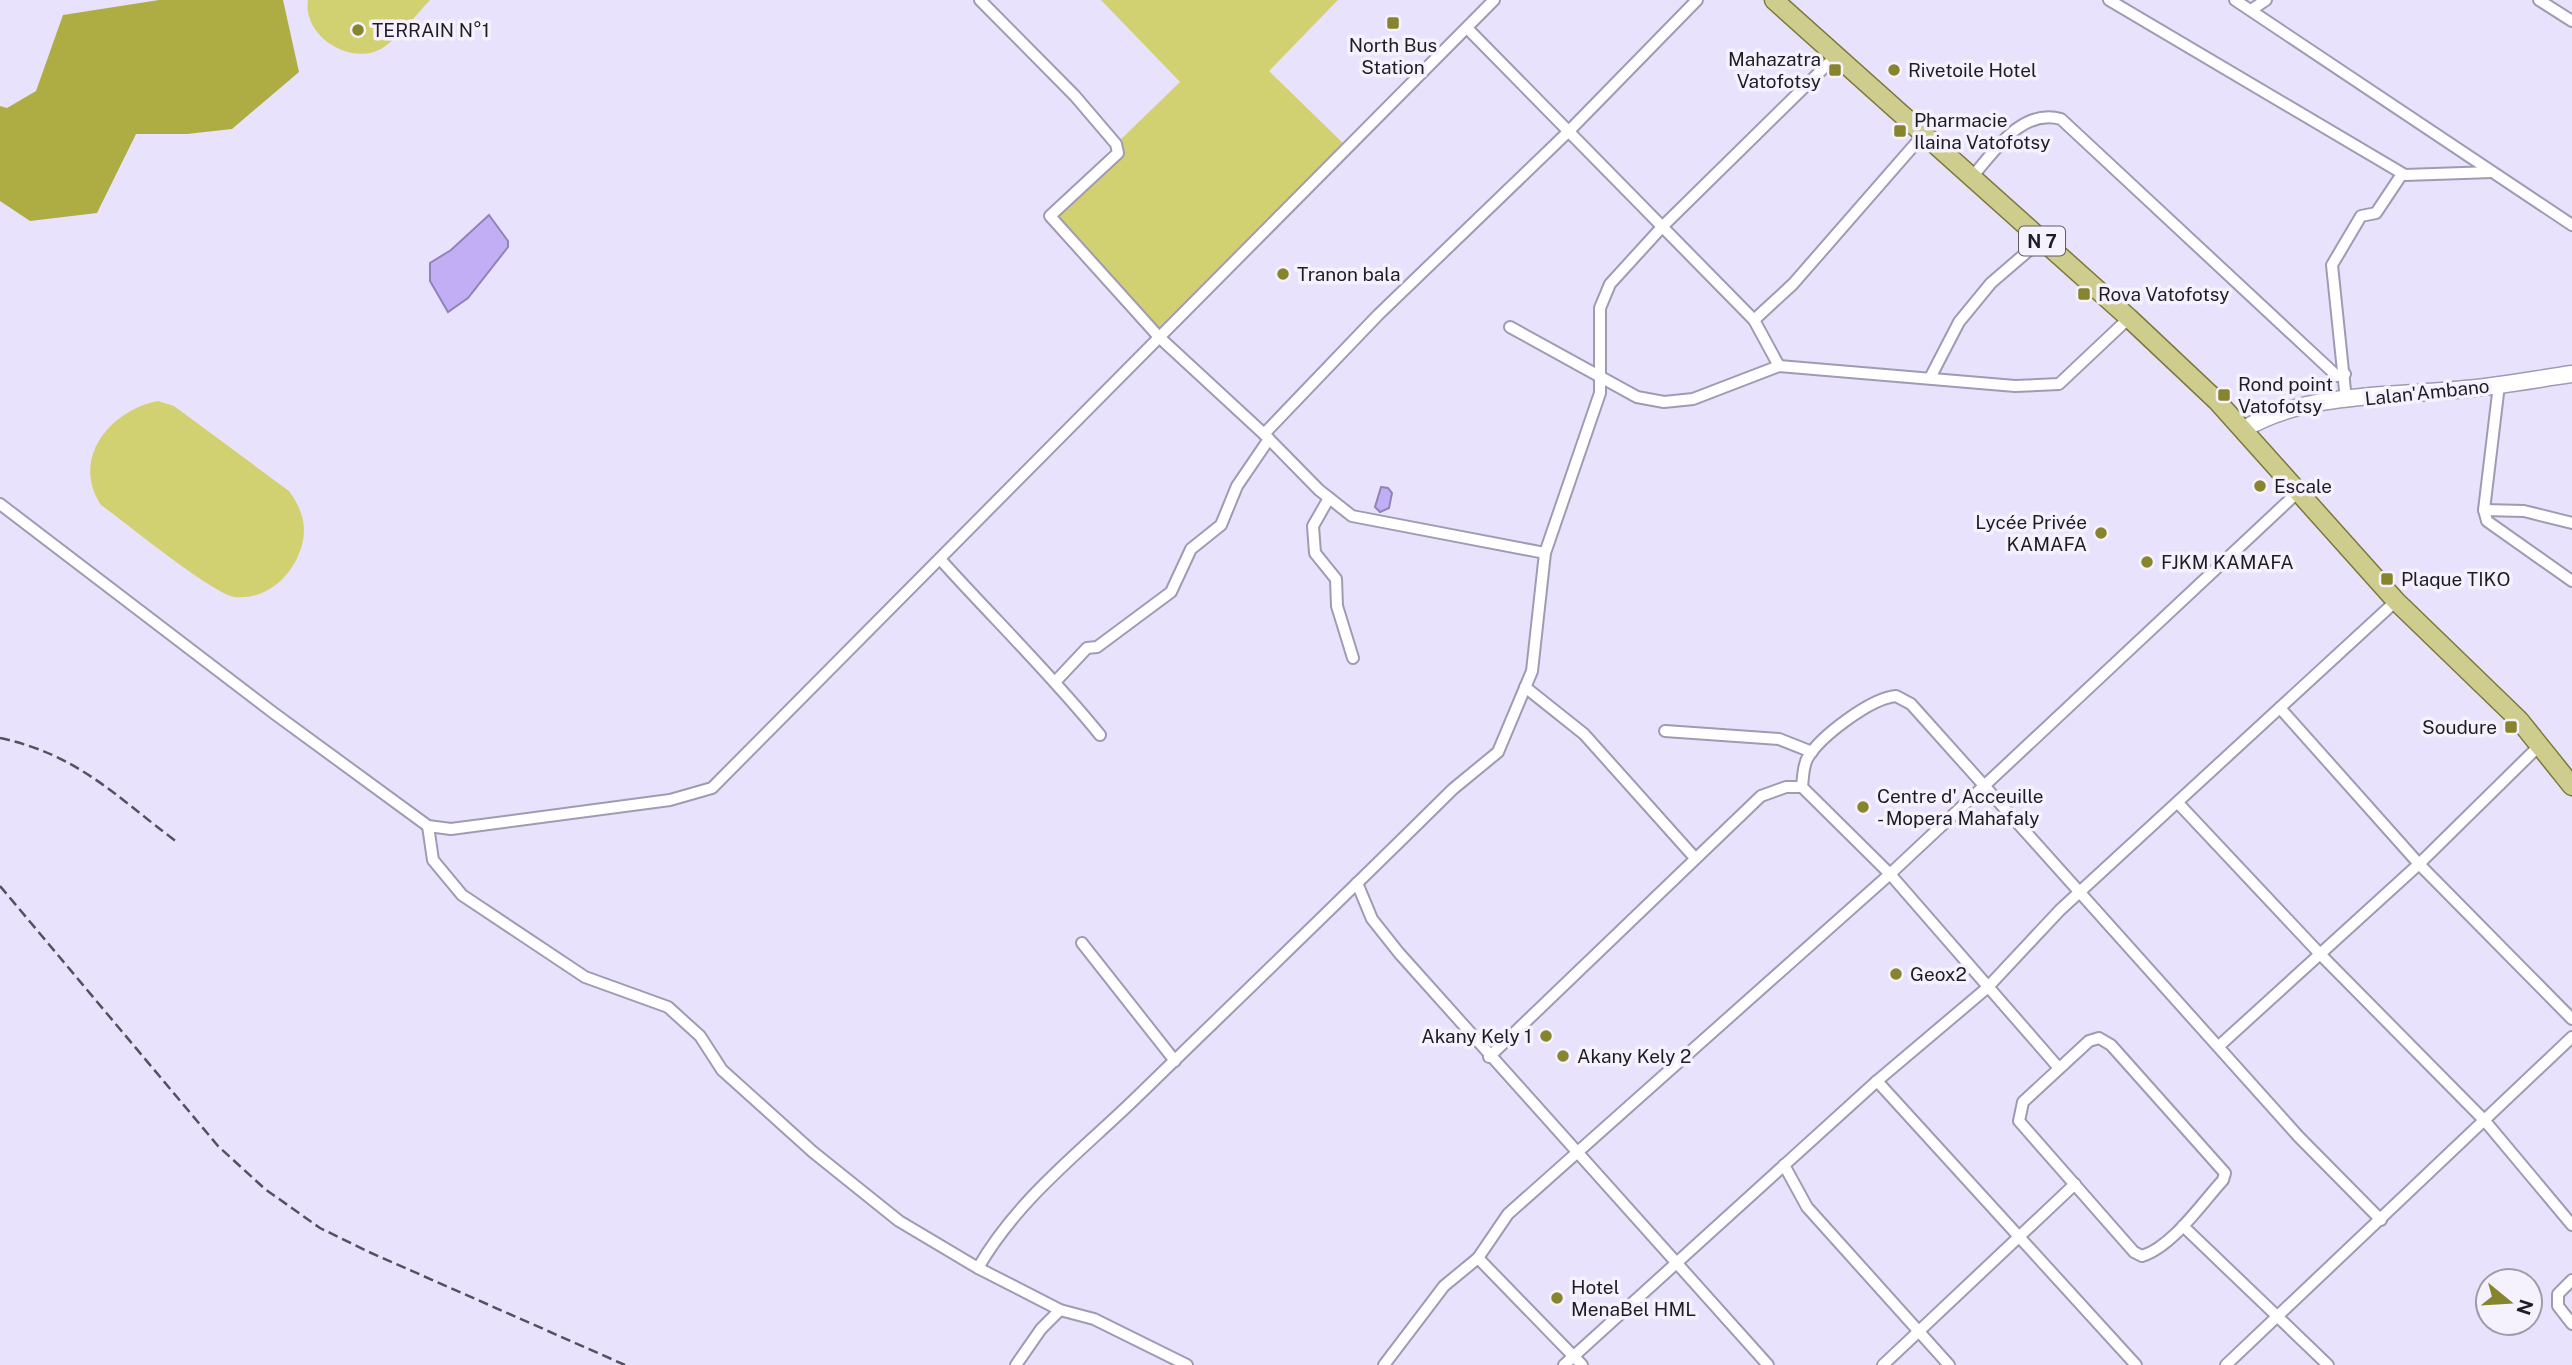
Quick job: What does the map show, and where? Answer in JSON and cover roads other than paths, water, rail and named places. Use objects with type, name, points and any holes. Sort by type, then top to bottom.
[{"type":"main road","name":"N 7","points":[[1774,0],[2129,318],[2244,429],[2396,601],[2541,744],[2572,786]]},
{"type":"street","points":[[980,0],[1075,96],[1116,144],[1118,153],[1050,216],[1159,337],[1329,498],[1352,516],[1545,553]]},
{"type":"street","points":[[0,504],[275,714],[428,826],[451,829],[506,822],[670,800],[712,788],[1494,0]]},
{"type":"street","points":[[1055,682],[1087,648],[1097,647],[1171,592],[1191,549],[1221,525],[1237,486],[1266,437],[1378,315],[1569,131],[1697,0]]},
{"type":"street","points":[[2109,0],[2402,174],[2492,172]]},
{"type":"street","points":[[2235,0],[2572,225]]},
{"type":"street","points":[[2251,10],[2266,0]]},
{"type":"street","points":[[2539,0],[2572,21]]},
{"type":"street","points":[[1467,28],[1754,320],[1779,366]]},
{"type":"street","points":[[978,1268],[992,1243],[1032,1194],[1175,1061],[1453,789],[1499,752],[1532,671],[1545,553],[1600,393],[1600,308],[1610,284],[1662,227],[1837,55]]},
{"type":"street","points":[[1972,177],[2012,131],[2029,120],[2047,115],[2062,118],[2337,376],[2345,374]]},
{"type":"street","points":[[1754,320],[1793,284],[1923,135]]},
{"type":"street","points":[[2346,400],[2332,265],[2361,216],[2376,213],[2402,174]]},
{"type":"street","points":[[1930,379],[1959,322],[1991,283],[2041,240]]},
{"type":"street","points":[[1510,327],[1637,397],[1664,402],[1693,399],[1779,366],[2015,386],[2059,384],[2129,318]]},
{"type":"street","name":"Lalan'Ambano","points":[[2244,429],[2269,414],[2346,400],[2499,385],[2572,374]]},
{"type":"street","points":[[2499,385],[2484,510],[2487,521],[2572,582]]},
{"type":"street","points":[[1384,1365],[1444,1286],[1478,1258],[1508,1214],[1890,874],[2299,492]]},
{"type":"street","points":[[1329,498],[1313,526],[1315,552],[1336,579],[1337,606],[1353,658]]},
{"type":"street","points":[[2484,510],[2524,511],[2572,523]]},
{"type":"street","points":[[940,559],[1074,701],[1100,735]]},
{"type":"street","points":[[1564,1365],[1877,1081],[1987,988],[2060,910],[2083,892],[2396,601]]},
{"type":"street","points":[[1525,687],[1584,733],[1695,858]]},
{"type":"street","points":[[1802,787],[1805,761],[1812,752],[1869,704],[1896,696],[1911,704],[2083,892],[2298,1136],[2381,1220]]},
{"type":"street","points":[[2280,708],[2419,864],[2572,1019]]},
{"type":"street","points":[[1665,731],[1779,739],[1812,752]]},
{"type":"street","points":[[2219,1046],[2419,864],[2541,744]]},
{"type":"street","points":[[1489,1056],[1761,796],[1786,787],[1802,787],[1890,874],[2058,1067]]},
{"type":"street","points":[[2178,803],[2320,954],[2485,1121],[2572,1225]]},
{"type":"street","points":[[428,826],[433,860],[462,895],[585,977],[668,1006],[700,1036],[722,1070],[813,1152],[899,1221],[978,1268],[1060,1310],[1094,1319],[1187,1365]]},
{"type":"street","points":[[1357,883],[1372,919],[1392,945],[1768,1365]]},
{"type":"street","points":[[1082,943],[1175,1061]]},
{"type":"street","points":[[2226,1365],[2572,1037]]},
{"type":"street","points":[[2099,1038],[2106,1040],[2219,1163],[2225,1173],[2223,1180],[2183,1226],[2151,1253],[2142,1256],[2134,1252],[2075,1184],[2019,1121],[2023,1102],[2058,1067],[2089,1041],[2099,1038]]},
{"type":"street","points":[[1877,1081],[2020,1234],[2136,1365]]},
{"type":"street","points":[[1784,1165],[1807,1207],[1949,1365]]},
{"type":"street","points":[[1883,1365],[2075,1184]]},
{"type":"street","points":[[2183,1226],[2328,1365]]},
{"type":"street","points":[[1478,1258],[1582,1365]]},
{"type":"street","points":[[2572,1280],[2558,1294],[2558,1306],[2572,1324]]},
{"type":"street","points":[[1016,1365],[1041,1329],[1060,1310]]},
{"type":"railway","points":[[0,738],[28,745],[74,766],[115,793],[177,842]]},
{"type":"railway","points":[[0,886],[218,1146],[265,1189],[320,1228],[369,1252],[625,1365]]},
{"type":"place","name":"North Bus Station","points":[[1393,23]]},
{"type":"place","name":"TERRAIN N°1","points":[[358,30]]},
{"type":"place","name":"Mahazatra Vatofotsy","points":[[1835,70]]},
{"type":"place","name":"Rivetoile Hotel","points":[[1894,70]]},
{"type":"place","name":"Pharmacie Ilaina Vatofotsy","points":[[1900,131]]},
{"type":"place","name":"Tranon bala","points":[[1283,274]]},
{"type":"place","name":"Rova Vatofotsy","points":[[2084,294]]},
{"type":"place","name":"Rond point Vatofotsy","points":[[2224,395]]},
{"type":"place","name":"Escale","points":[[2260,486]]},
{"type":"place","name":"Lycée Privée KAMAFA","points":[[2101,533]]},
{"type":"place","name":"FJKM KAMAFA","points":[[2147,562]]},
{"type":"place","name":"Plaque TIKO","points":[[2387,579]]},
{"type":"place","name":"Soudure","points":[[2511,727]]},
{"type":"place","name":"Centre d' Acceuille - Mopera Mahafaly","points":[[1863,807]]},
{"type":"place","name":"Geox2","points":[[1896,974]]},
{"type":"place","name":"Akany Kely 1","points":[[1546,1036]]},
{"type":"place","name":"Akany Kely 2","points":[[1563,1056]]},
{"type":"place","name":"Hotel MenaBel HML","points":[[1557,1298]]}]
